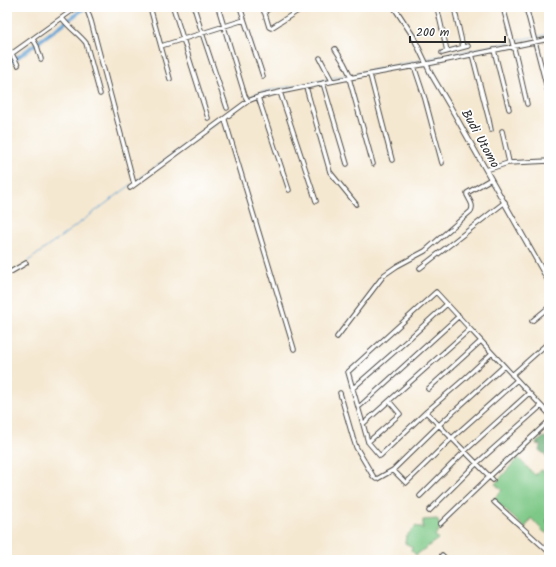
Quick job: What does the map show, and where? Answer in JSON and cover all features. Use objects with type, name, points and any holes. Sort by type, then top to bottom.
[{"type":"street","points":[[7,58],[13,57],[33,41],[63,21],[77,7]]},
{"type":"street","points":[[150,7],[170,79]]},
{"type":"street","points":[[173,7],[208,118]]},
{"type":"street","points":[[194,7],[226,108]]},
{"type":"street","points":[[218,7],[247,101]]},
{"type":"street","points":[[240,7],[262,76]]},
{"type":"street","points":[[263,7],[269,27],[271,28],[304,7]]},
{"type":"street","points":[[264,12],[272,7]]},
{"type":"street","name":"Budi Utomo","points":[[394,7],[413,36],[437,85],[505,202],[549,282]]},
{"type":"street","points":[[437,7],[447,51]]},
{"type":"street","points":[[454,7],[463,48]]},
{"type":"street","points":[[503,7],[527,104]]},
{"type":"street","points":[[526,7],[549,96]]},
{"type":"street","points":[[87,8],[134,183]]},
{"type":"street","points":[[161,46],[244,20]]},
{"type":"street","points":[[63,21],[86,43],[100,94]]},
{"type":"street","points":[[442,53],[447,51],[472,54],[549,39]]},
{"type":"street","points":[[33,41],[37,46],[41,59]]},
{"type":"street","points":[[130,188],[134,183],[247,101],[258,97],[323,83],[331,79],[370,75],[414,66],[425,61],[456,53],[468,46]]},
{"type":"street","points":[[335,49],[349,72],[373,164]]},
{"type":"street","points":[[494,50],[508,110]]},
{"type":"street","points":[[472,54],[491,130]]},
{"type":"street","points":[[13,57],[18,65]]},
{"type":"street","points":[[320,58],[331,79]]},
{"type":"street","points":[[414,66],[425,99],[442,163]]},
{"type":"street","points":[[370,75],[392,160]]},
{"type":"street","points":[[323,83],[347,164]]},
{"type":"street","points":[[306,87],[330,172],[356,204]]},
{"type":"street","points":[[280,92],[316,201]]},
{"type":"street","points":[[258,97],[289,190]]},
{"type":"street","points":[[225,118],[294,349]]},
{"type":"street","points":[[502,131],[509,161],[508,163]]},
{"type":"street","points":[[486,170],[508,163],[549,161]]},
{"type":"street","points":[[336,337],[384,275],[425,250],[471,211],[473,204],[467,196],[468,193],[491,179]]},
{"type":"street","points":[[420,268],[505,202]]},
{"type":"street","points":[[7,274],[26,263]]},
{"type":"street","points":[[492,353],[426,412],[380,456],[368,442],[348,372],[436,292],[549,414]]},
{"type":"street","points":[[352,388],[447,304]]},
{"type":"street","points":[[532,321],[549,307]]},
{"type":"street","points":[[358,407],[459,316]]},
{"type":"street","points":[[363,424],[470,328]]},
{"type":"street","points":[[428,389],[481,341]]},
{"type":"street","points":[[512,375],[549,342]]},
{"type":"street","points":[[340,393],[356,447],[373,476],[377,479],[393,470],[439,425],[504,366]]},
{"type":"street","points":[[393,470],[406,484],[452,438],[517,380]]},
{"type":"street","points":[[420,496],[465,451],[528,393]]},
{"type":"street","points":[[368,442],[400,414],[389,401]]},
{"type":"street","points":[[429,511],[477,463],[541,406]]},
{"type":"street","points":[[426,412],[493,480]]},
{"type":"street","points":[[440,524],[549,422]]},
{"type":"street","points":[[494,502],[549,552]]},
{"type":"street","points":[[442,555],[447,560]]},
{"type":"green space","points":[[544,437],[549,438],[549,458],[547,458],[545,454],[539,450],[541,445],[536,444]]},
{"type":"green space","points":[[518,458],[536,476],[536,474],[542,470],[549,475],[549,534],[544,532],[531,518],[525,528],[493,499],[502,490],[495,484]]},
{"type":"green space","points":[[437,519],[441,528],[435,535],[438,539],[416,555],[411,550],[412,547],[405,543],[406,536],[416,526],[423,529],[423,520]]},
{"type":"waterway","points":[[7,65],[86,7]]},
{"type":"waterway","points":[[536,37],[549,34]]},
{"type":"waterway","points":[[514,41],[533,37]]},
{"type":"waterway","points":[[426,59],[511,42]]},
{"type":"waterway","points":[[352,74],[423,60]]},
{"type":"waterway","points":[[332,78],[348,75]]},
{"type":"waterway","points":[[249,98],[262,92],[329,79]]},
{"type":"waterway","points":[[135,182],[242,104]]},
{"type":"waterway","points":[[27,262],[132,184]]}]
